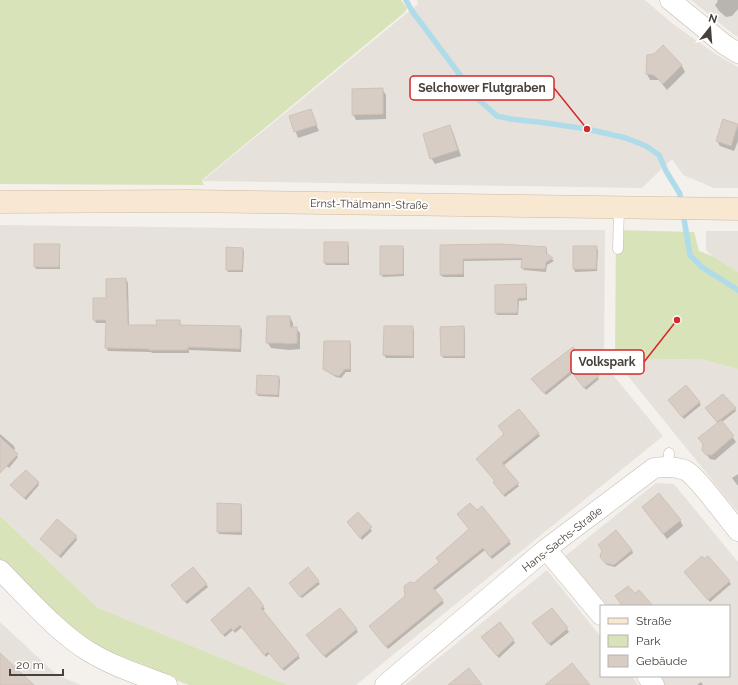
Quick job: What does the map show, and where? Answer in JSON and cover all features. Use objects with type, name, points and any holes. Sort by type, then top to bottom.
[{"type":"street","points":[[670,0],[725,45],[738,53]]},
{"type":"street","name":"Ernst-Thälmann-Straße","points":[[0,202],[190,201],[738,209]]},
{"type":"street","name":"Hans-Sachs-Straße","points":[[385,685],[546,549],[654,468],[668,460],[686,470],[700,484],[738,531]]},
{"type":"street","points":[[546,549],[600,614]]},
{"type":"street","points":[[0,570],[45,616],[87,650],[113,664],[167,685]]},
{"type":"street","points":[[648,677],[654,685]]},
{"type":"lane","points":[[618,250],[619,207]]},
{"type":"shaded area","points":[[417,0],[645,0],[673,24],[717,55],[738,67],[738,188],[714,188],[683,175],[672,159],[642,188],[202,181],[418,4]]},
{"type":"shaded area","points":[[691,0],[738,0],[738,37],[732,33]]},
{"type":"shaded area","points":[[0,225],[314,229],[605,230],[604,364],[663,436],[356,685],[288,685],[98,608],[0,516]]},
{"type":"shaded area","points":[[706,231],[738,231],[738,272],[712,256],[706,250]]},
{"type":"shaded area","points":[[701,359],[738,369],[738,512],[615,360]]},
{"type":"shaded area","points":[[656,483],[674,484],[738,562],[738,685],[663,685],[658,677],[730,677],[730,605],[602,605],[564,557]]},
{"type":"shaded area","points":[[547,570],[600,636],[600,677],[633,677],[638,685],[405,685]]},
{"type":"shaded area","points":[[0,622],[57,675],[81,685],[0,685]]},
{"type":"green space","points":[[0,0],[401,0],[407,8],[405,12],[202,180],[204,185],[0,184]]},
{"type":"green space","points":[[616,230],[694,232],[699,251],[712,256],[738,272],[738,369],[701,359],[615,360]]},
{"type":"green space","points":[[0,516],[98,608],[288,685],[189,685],[127,662],[95,645],[59,618],[0,560]]},
{"type":"building","points":[[663,45],[682,65],[663,84],[654,75],[646,74],[647,55],[654,54]]},
{"type":"building","points":[[383,88],[383,114],[352,115],[352,89]]},
{"type":"building","points":[[311,109],[317,125],[294,132],[289,116]]},
{"type":"building","points":[[723,119],[738,124],[731,146],[716,141]]},
{"type":"building","points":[[450,125],[458,150],[430,159],[423,134]]},
{"type":"building","points":[[324,242],[348,242],[348,263],[324,263]]},
{"type":"building","points":[[34,244],[60,244],[59,267],[34,267]]},
{"type":"building","points":[[500,244],[546,247],[546,253],[553,258],[546,262],[545,269],[521,268],[522,258],[463,259],[463,274],[440,275],[440,245]]},
{"type":"building","points":[[380,246],[403,246],[403,274],[380,275]]},
{"type":"building","points":[[573,246],[597,246],[596,269],[573,269]]},
{"type":"building","points":[[226,247],[243,248],[242,270],[226,270]]},
{"type":"building","points":[[126,278],[128,325],[157,325],[156,320],[180,320],[180,325],[240,326],[240,349],[188,347],[188,350],[149,350],[105,348],[106,320],[93,320],[93,298],[106,298],[106,279]]},
{"type":"building","points":[[526,284],[526,298],[518,298],[517,313],[495,313],[495,285]]},
{"type":"building","points":[[267,316],[290,316],[290,327],[297,327],[297,343],[266,343]]},
{"type":"building","points":[[384,326],[413,326],[413,356],[383,355]]},
{"type":"building","points":[[464,326],[464,356],[441,356],[440,327]]},
{"type":"building","points":[[324,341],[350,341],[350,369],[345,369],[339,376],[323,369]]},
{"type":"building","points":[[573,347],[599,376],[584,388],[571,371],[544,393],[531,379]]},
{"type":"building","points":[[257,375],[279,376],[278,395],[256,394]]},
{"type":"building","points":[[686,385],[700,402],[682,417],[668,400]]},
{"type":"building","points":[[723,394],[736,408],[717,422],[705,408]]},
{"type":"building","points":[[519,409],[539,433],[502,463],[519,483],[503,495],[493,482],[495,481],[476,459],[504,434],[498,426]]},
{"type":"building","points":[[721,420],[734,436],[712,455],[706,455],[702,450],[703,444],[698,438]]},
{"type":"building","points":[[0,437],[18,454],[0,473]]},
{"type":"building","points":[[26,470],[39,482],[24,498],[10,485]]},
{"type":"building","points":[[659,493],[681,520],[663,534],[642,507]]},
{"type":"building","points":[[217,503],[241,504],[241,532],[217,532]]},
{"type":"building","points":[[470,503],[477,510],[482,506],[510,541],[490,557],[483,548],[433,588],[443,600],[386,647],[369,626],[405,596],[404,586],[410,582],[414,583],[439,562],[436,558],[469,529],[457,514]]},
{"type":"building","points":[[358,512],[372,527],[360,538],[347,522]]},
{"type":"building","points":[[57,519],[77,536],[59,556],[40,539]]},
{"type":"building","points":[[616,530],[632,550],[614,565],[605,563],[600,557],[602,550],[598,545]]},
{"type":"building","points":[[702,556],[704,559],[708,556],[730,581],[708,600],[684,572]]},
{"type":"building","points":[[193,567],[207,584],[185,602],[171,585]]},
{"type":"building","points":[[308,567],[319,581],[300,597],[289,583]]},
{"type":"building","points":[[628,586],[635,593],[639,590],[652,605],[620,605],[621,604],[615,596]]},
{"type":"building","points":[[249,587],[264,606],[261,608],[299,655],[282,669],[268,652],[264,655],[240,625],[233,631],[231,628],[223,635],[211,620]]},
{"type":"building","points":[[340,608],[357,629],[324,656],[306,635]]},
{"type":"building","points":[[552,608],[568,628],[549,644],[532,623]]},
{"type":"building","points":[[500,622],[514,640],[497,656],[481,637]]},
{"type":"building","points":[[0,653],[34,685],[0,685]]},
{"type":"building","points":[[572,663],[590,685],[545,685]]},
{"type":"building","points":[[469,668],[482,685],[448,685]]},
{"type":"waterway","points":[[406,0],[412,11],[478,99],[497,116],[587,129],[626,138],[646,146],[659,155],[666,171],[680,194],[681,203]]},
{"type":"waterway","points":[[683,213],[690,255],[703,268],[738,290]]},
{"type":"place","name":"Selchower Flutgraben","points":[[587,129]]},
{"type":"place","name":"Volkspark","points":[[677,320]]}]
